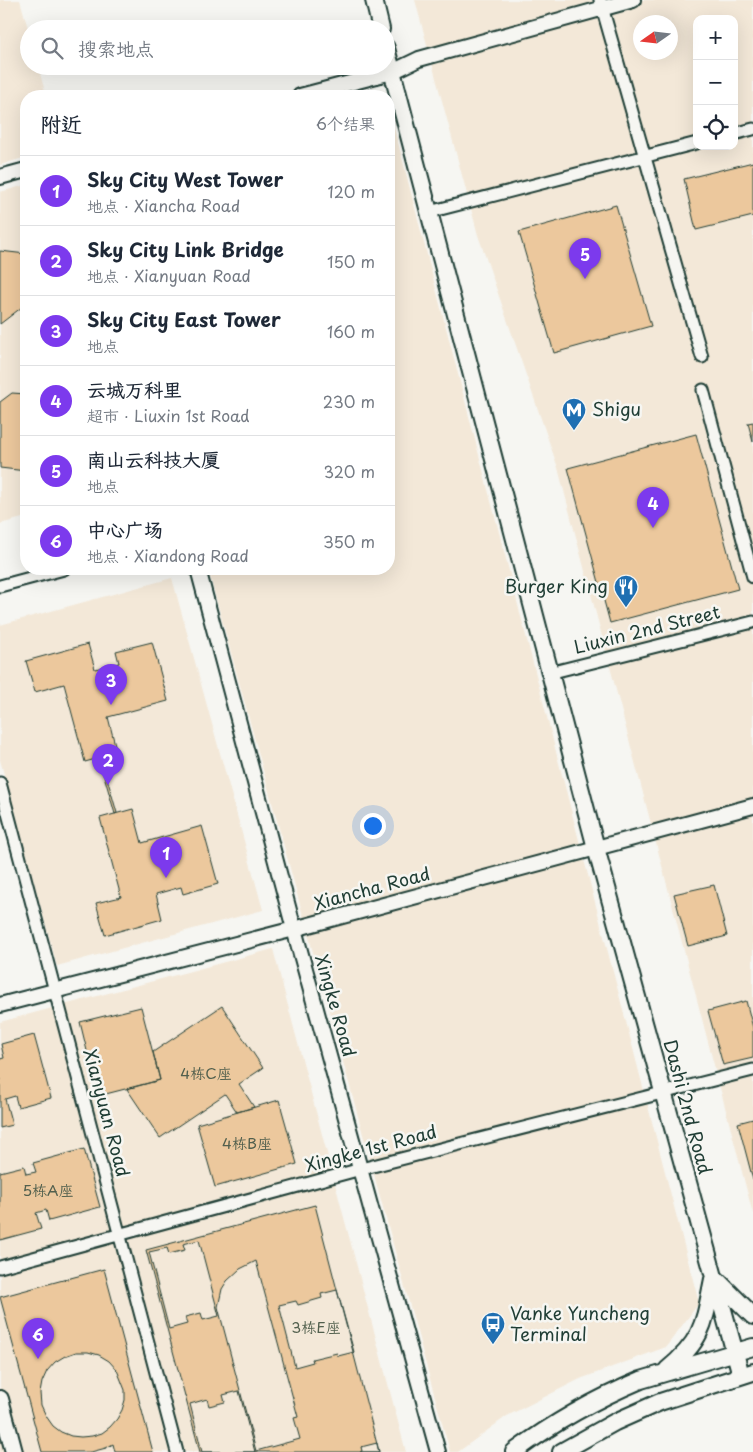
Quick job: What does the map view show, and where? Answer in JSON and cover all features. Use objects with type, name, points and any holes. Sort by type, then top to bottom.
[{"type":"main road","points":[[374,0],[379,20]]},
{"type":"main road","name":"Dashi 2nd Road","points":[[393,75],[596,848],[734,1352],[747,1374]]},
{"type":"main road","points":[[714,1276],[753,1316]]},
{"type":"main road","points":[[663,1374],[686,1354],[699,1335],[705,1319],[714,1276]]},
{"type":"main road","points":[[514,1452],[553,1426],[598,1400],[632,1384],[753,1347]]},
{"type":"main road","points":[[561,1452],[636,1412],[686,1392],[747,1374]]},
{"type":"main road","points":[[0,1399],[14,1452]]},
{"type":"street","points":[[395,71],[419,59],[601,4],[633,0]]},
{"type":"street","points":[[601,4],[702,357]]},
{"type":"street","points":[[323,90],[380,75]]},
{"type":"street","points":[[738,133],[753,129]]},
{"type":"street","points":[[429,212],[693,144]]},
{"type":"street","points":[[0,177],[20,172]]},
{"type":"street","points":[[703,390],[753,576]]},
{"type":"street","points":[[0,586],[41,575]]},
{"type":"street","name":"Xingke Road","points":[[200,575],[294,929],[438,1452]]},
{"type":"street","name":"Liuxin 2nd Street","points":[[550,673],[753,622]]},
{"type":"street","name":"Xianyuan Road","points":[[0,782],[177,1452]]},
{"type":"street","name":"Xiancha Road","points":[[0,1005],[294,929],[753,806]]},
{"type":"street","name":"Xingke 1st Road","points":[[0,1267],[361,1169],[753,1070]]},
{"type":"shaded area","points":[[0,0],[20,0],[26,20],[20,20],[20,75],[40,75],[44,90],[20,90],[20,159],[0,165]]},
{"type":"shaded area","points":[[415,0],[753,0],[753,1214],[558,468],[478,235]]},
{"type":"shaded area","points":[[395,131],[699,1303],[666,1347],[580,1379],[507,1416],[458,1452],[450,1452],[210,575],[395,575]]},
{"type":"shaded area","points":[[20,187],[20,519],[0,524],[0,192]]},
{"type":"shaded area","points":[[172,578],[263,910],[57,966],[0,760],[0,625]]},
{"type":"shaded area","points":[[273,949],[406,1452],[0,1452],[0,1022]]},
{"type":"building","points":[[753,162],[753,216],[696,230],[684,179]]},
{"type":"building","points":[[616,205],[651,326],[554,353],[519,232]]},
{"type":"building","points":[[0,251],[20,253],[20,309],[0,324]]},
{"type":"building","points":[[12,393],[20,394],[20,470],[0,468],[0,402]]},
{"type":"building","points":[[753,422],[753,442],[748,423]]},
{"type":"building","points":[[696,434],[738,589],[610,623],[568,468]]},
{"type":"building","points":[[152,642],[168,701],[108,717],[117,753],[85,762],[64,684],[35,692],[26,661],[88,644],[95,669],[119,663],[116,651]]},
{"type":"building","points":[[101,757],[117,813],[115,814],[99,758]]},
{"type":"building","points":[[133,809],[142,843],[202,826],[218,884],[183,894],[181,887],[156,894],[162,919],[105,935],[96,903],[121,897],[100,818]]},
{"type":"building","points":[[714,885],[727,936],[688,946],[674,894]]},
{"type":"building","points":[[746,1001],[753,1028],[753,1058],[723,1065],[708,1011]]},
{"type":"building","points":[[222,1006],[263,1068],[239,1084],[254,1107],[237,1112],[225,1094],[160,1138],[127,1089],[160,1080],[153,1052]]},
{"type":"building","points":[[141,1007],[160,1080],[98,1096],[80,1022]]},
{"type":"building","points":[[34,1035],[51,1098],[18,1107],[15,1096],[5,1099],[12,1125],[0,1128],[0,1059],[4,1058],[1,1044]]},
{"type":"building","points":[[279,1100],[297,1164],[215,1187],[197,1124]]},
{"type":"building","points":[[753,1119],[753,1180],[738,1123]]},
{"type":"building","points":[[84,1149],[100,1207],[49,1221],[46,1210],[36,1213],[41,1229],[0,1240],[0,1172],[24,1166],[26,1174],[36,1172],[33,1163]]},
{"type":"building","points":[[315,1205],[379,1452],[200,1452],[146,1250]],"holes":[[[256,1261],[298,1417],[294,1418],[300,1439],[256,1451],[218,1307],[222,1289],[227,1281],[240,1269]]]},
{"type":"building","points":[[199,1240],[219,1316],[203,1320],[201,1313],[185,1317],[187,1324],[169,1329],[149,1252],[167,1248],[169,1254],[185,1250],[183,1244]]},
{"type":"building","points":[[104,1269],[153,1452],[115,1452],[113,1444],[91,1452],[42,1452],[0,1297]],"holes":[[[76,1352],[88,1352],[99,1355],[109,1361],[117,1370],[125,1390],[125,1400],[117,1419],[102,1433],[92,1436],[71,1436],[53,1426],[46,1416],[41,1405],[40,1393],[42,1382],[47,1371],[55,1362]]]},
{"type":"building","points":[[337,1290],[354,1352],[338,1356],[337,1353],[312,1359],[313,1362],[295,1367],[279,1305],[296,1301],[298,1305],[322,1298],[321,1294]]},
{"type":"building","points":[[239,1391],[255,1452],[202,1452],[190,1404],[207,1399],[209,1406],[225,1402],[223,1395]]},
{"type":"building","points":[[377,1443],[379,1452],[360,1452],[362,1451],[361,1447]]},
{"type":"place","name":"南山云科技大厦","points":[[585,279]]},
{"type":"place","name":"Shigu","points":[[574,431]]},
{"type":"place","name":"云城万科里","points":[[653,528]]},
{"type":"place","name":"Burger King","points":[[626,608]]},
{"type":"place","name":"Sky City East Tower","points":[[111,705]]},
{"type":"place","name":"Sky City Link Bridge","points":[[108,785]]},
{"type":"place","name":"Sky City West Tower","points":[[166,878]]},
{"type":"place","name":"Vanke Yuncheng Terminal","points":[[493,1345]]},
{"type":"place","name":"中心广场","points":[[38,1359]]}]
